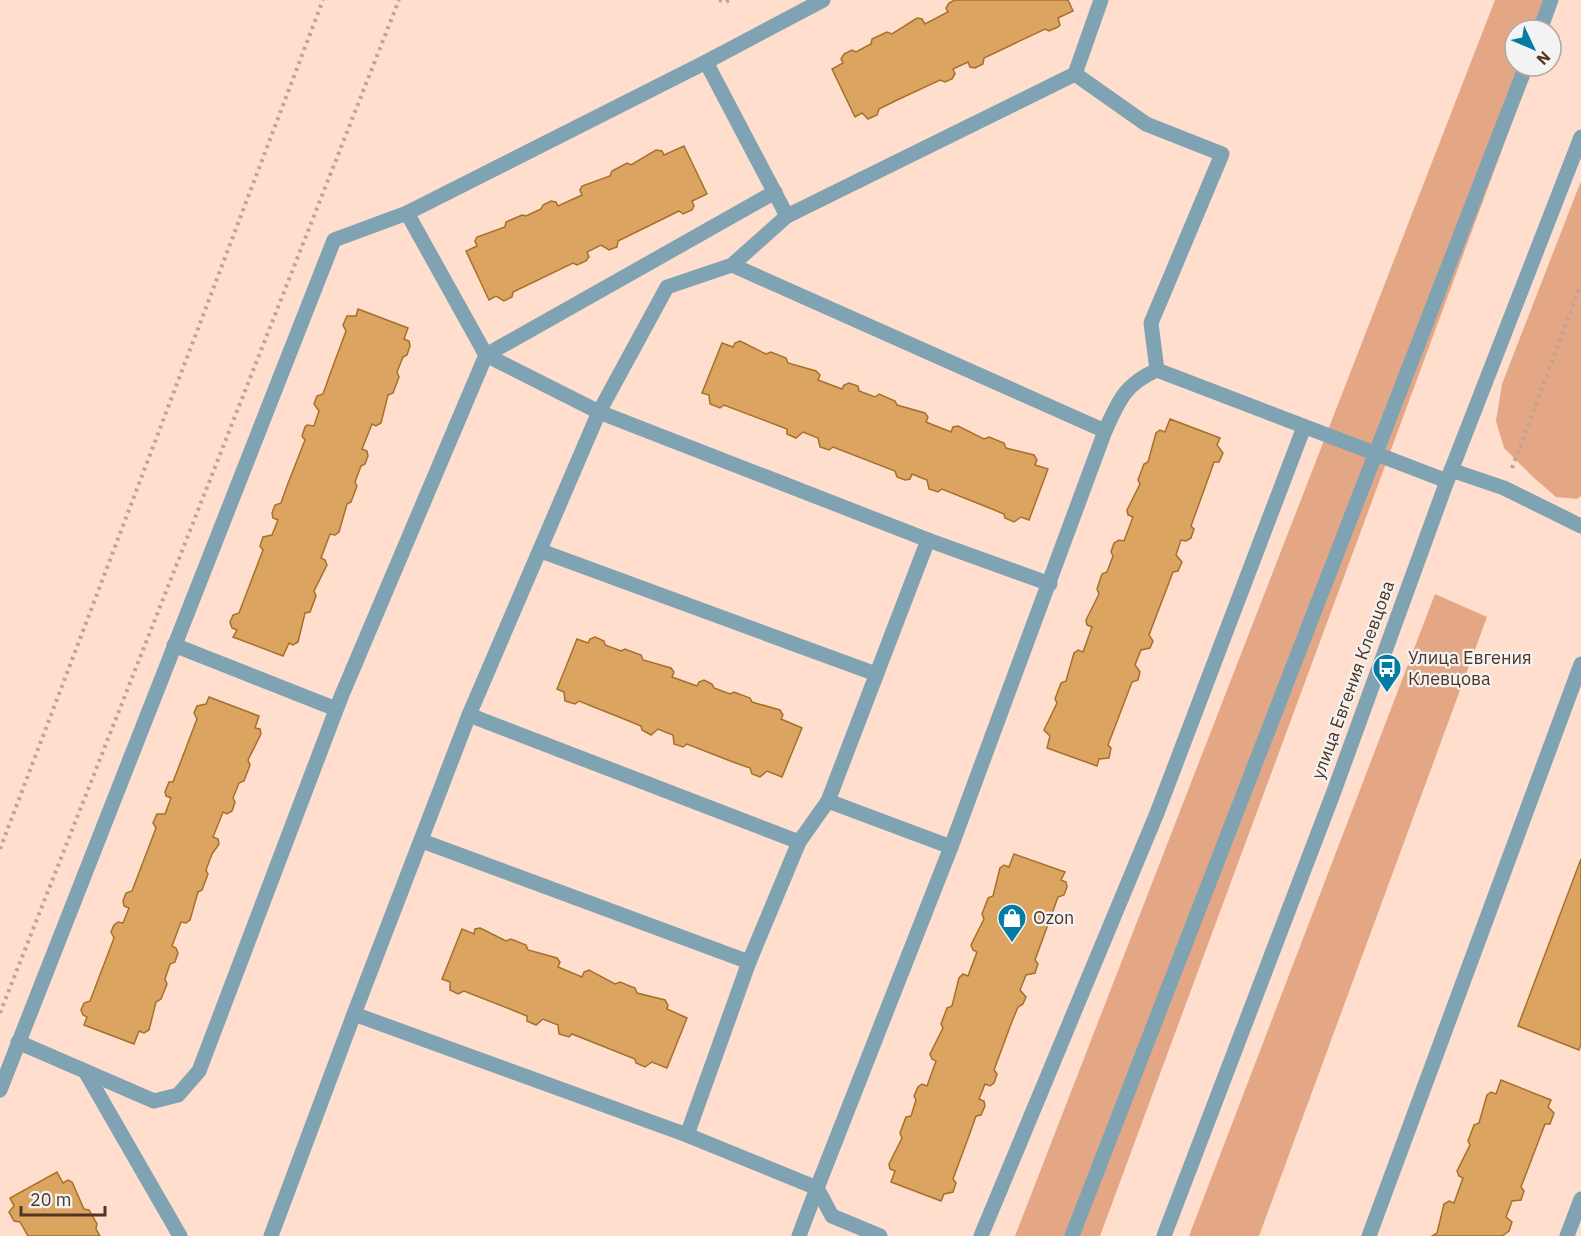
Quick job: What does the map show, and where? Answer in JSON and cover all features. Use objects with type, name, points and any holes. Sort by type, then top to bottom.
[{"type":"street","points":[[0,1090],[334,240],[407,213],[706,62],[823,0]]},
{"type":"street","points":[[271,1236],[469,715],[598,412],[667,287],[732,266],[787,216],[1075,74],[1101,0]]},
{"type":"street","points":[[1544,18],[1551,0]]},
{"type":"street","points":[[706,62],[787,216]]},
{"type":"street","points":[[1075,74],[1146,124],[1222,154],[1151,323],[1157,370]]},
{"type":"street","points":[[1072,1236],[1521,78]]},
{"type":"street","name":"улица Евгения Клевцова","points":[[1164,1236],[1333,794],[1449,475],[1581,137]]},
{"type":"street","points":[[18,1042],[154,1101],[178,1095],[199,1071],[336,709],[486,355],[774,192]]},
{"type":"street","points":[[407,213],[486,355],[598,412],[928,540],[1050,584]]},
{"type":"street","points":[[732,266],[1105,431]]},
{"type":"street","points":[[800,1236],[951,848],[1105,431],[1119,399],[1136,379],[1157,370],[1376,454],[1504,488],[1581,526]]},
{"type":"street","points":[[981,1236],[1157,813],[1304,427]]},
{"type":"street","points":[[687,1135],[749,962],[799,842],[828,801],[928,540]]},
{"type":"street","points":[[541,550],[876,674]]},
{"type":"street","points":[[174,645],[336,709]]},
{"type":"street","points":[[1369,1236],[1581,664]]},
{"type":"street","points":[[469,715],[799,842]]},
{"type":"street","points":[[828,801],[951,848]]},
{"type":"street","points":[[422,842],[749,962]]},
{"type":"street","points":[[354,1014],[687,1135],[818,1188],[832,1216],[880,1236]]},
{"type":"street","points":[[85,1071],[180,1236]]},
{"type":"street","points":[[1567,1236],[1581,1199]]},
{"type":"path","points":[[0,849],[323,0]]},
{"type":"path","points":[[0,1013],[399,0]]},
{"type":"path","points":[[719,0],[726,2],[729,0]]},
{"type":"path","points":[[1504,488],[1581,284]]},
{"type":"shaded area","points":[[1495,0],[1558,0],[1551,18],[1503,18],[1503,78],[1529,78],[1100,1236],[1015,1236]]},
{"type":"shaded area","points":[[1581,181],[1581,496],[1577,499],[1556,497],[1533,477],[1504,448],[1496,421],[1502,384]]},
{"type":"shaded area","points":[[1435,594],[1487,617],[1259,1236],[1189,1236]]},
{"type":"building","points":[[955,0],[1068,0],[1073,11],[1058,18],[1060,25],[1058,27],[1049,31],[1045,29],[984,58],[983,64],[975,68],[970,67],[968,62],[953,69],[955,74],[952,79],[945,82],[940,80],[895,101],[879,109],[877,115],[868,119],[862,113],[855,117],[832,69],[843,63],[841,59],[844,54],[852,50],[856,52],[871,44],[872,39],[887,32],[892,34],[917,18],[922,19],[925,24],[948,12],[946,8]]},
{"type":"building","points":[[684,146],[707,194],[692,201],[694,206],[692,210],[683,214],[679,211],[618,241],[617,247],[609,250],[601,245],[587,252],[589,257],[586,261],[577,265],[573,263],[513,292],[512,297],[504,301],[496,296],[489,300],[466,251],[477,246],[475,241],[477,237],[505,227],[506,222],[541,209],[543,205],[551,201],[556,202],[558,206],[582,195],[580,190],[582,186],[610,176],[612,171],[627,163],[631,165],[656,150],[662,151],[664,155]]},
{"type":"building","points":[[358,309],[408,328],[404,339],[409,341],[410,346],[397,372],[399,377],[393,393],[388,395],[381,423],[376,426],[372,424],[362,449],[367,451],[368,456],[365,464],[361,466],[355,482],[357,486],[351,502],[347,504],[339,532],[335,535],[330,534],[321,558],[327,565],[314,591],[316,596],[310,612],[305,613],[298,642],[293,645],[289,643],[283,656],[233,637],[237,630],[232,628],[230,622],[233,615],[239,613],[263,550],[260,546],[263,537],[272,535],[278,520],[273,518],[272,513],[275,505],[281,503],[305,440],[302,436],[305,427],[314,426],[319,411],[314,404],[317,396],[323,394],[346,331],[343,325],[347,316],[356,316]]},
{"type":"building","points":[[740,341],[766,354],[771,352],[786,358],[788,363],[816,371],[820,375],[818,380],[842,389],[849,383],[858,386],[859,391],[875,397],[879,394],[895,401],[897,405],[925,413],[928,417],[926,422],[951,432],[953,427],[958,426],[984,439],[989,437],[1004,443],[1006,448],[1034,455],[1037,460],[1035,465],[1048,469],[1029,520],[1021,517],[1014,522],[1005,518],[1004,514],[942,489],[938,492],[929,489],[927,480],[912,474],[910,479],[905,480],[897,477],[895,471],[833,447],[829,450],[820,447],[818,438],[803,432],[796,438],[787,434],[787,429],[724,405],[720,408],[710,404],[709,395],[702,393],[722,343],[733,347]]},
{"type":"building","points":[[1170,419],[1220,438],[1217,445],[1223,453],[1219,462],[1214,462],[1191,526],[1194,529],[1191,538],[1186,541],[1181,540],[1176,555],[1182,562],[1178,571],[1173,572],[1149,635],[1153,641],[1150,648],[1141,650],[1135,665],[1140,672],[1138,680],[1132,682],[1108,745],[1111,748],[1109,758],[1099,759],[1097,766],[1047,748],[1050,736],[1044,730],[1057,703],[1055,699],[1061,683],[1066,681],[1074,653],[1078,650],[1083,652],[1092,627],[1087,625],[1086,620],[1099,594],[1097,589],[1102,574],[1107,572],[1113,556],[1111,552],[1114,543],[1119,540],[1124,541],[1133,517],[1128,515],[1127,510],[1140,484],[1138,480],[1144,464],[1148,462],[1156,433],[1160,430],[1165,432]]},
{"type":"building","points":[[595,637],[604,641],[605,645],[621,651],[625,649],[641,655],[643,660],[671,668],[674,672],[672,677],[697,686],[704,680],[712,684],[714,688],[730,694],[734,692],[750,698],[752,702],[780,710],[783,715],[781,719],[802,728],[782,777],[767,771],[760,777],[752,774],[750,768],[687,744],[683,747],[674,744],[673,735],[658,729],[651,735],[642,730],[641,726],[579,701],[575,704],[565,701],[564,692],[557,689],[577,639],[588,643]]},
{"type":"building","points":[[209,697],[259,716],[255,728],[260,729],[261,734],[248,760],[250,765],[244,781],[239,783],[233,798],[235,802],[232,811],[227,814],[223,812],[213,837],[218,839],[219,844],[212,854],[206,870],[208,874],[202,890],[198,892],[190,920],[186,923],[181,922],[172,946],[178,953],[175,962],[170,964],[165,979],[167,984],[161,999],[156,1002],[149,1030],[144,1033],[139,1031],[134,1044],[84,1025],[87,1017],[81,1010],[84,1003],[90,1001],[114,938],[111,932],[114,925],[118,922],[123,923],[129,908],[124,906],[123,901],[126,893],[132,891],[156,828],[153,823],[157,814],[165,814],[171,798],[166,796],[165,792],[169,782],[173,782],[197,719],[194,713],[197,706],[206,704]]},
{"type":"building","points":[[1014,854],[1065,872],[1061,880],[1066,882],[1067,887],[1064,895],[1058,897],[1035,960],[1038,964],[1035,973],[1026,975],[1020,990],[1026,997],[1023,1004],[1018,1007],[1011,1024],[994,1070],[997,1074],[994,1083],[990,1086],[985,1084],[979,1099],[984,1101],[985,1106],[981,1115],[976,1116],[953,1179],[956,1183],[953,1192],[944,1194],[941,1201],[891,1182],[895,1171],[890,1169],[889,1164],[902,1138],[900,1133],[906,1117],[911,1116],[918,1087],[922,1084],[927,1086],[936,1061],[930,1054],[943,1028],[941,1024],[947,1008],[952,1006],[959,978],[963,974],[968,976],[977,952],[971,945],[984,919],[982,914],[988,898],[993,896],[1000,868],[1004,865],[1009,867]]},
{"type":"building","points":[[1581,859],[1581,1044],[1579,1050],[1518,1026]]},
{"type":"building","points":[[480,928],[506,941],[511,939],[526,945],[528,950],[557,958],[560,962],[558,967],[582,977],[584,972],[589,970],[615,984],[620,982],[635,988],[637,993],[665,1000],[668,1005],[667,1009],[687,1018],[667,1068],[652,1062],[645,1067],[636,1063],[635,1059],[572,1034],[569,1037],[559,1034],[558,1025],[543,1019],[536,1025],[527,1021],[527,1016],[510,1009],[464,991],[458,994],[450,990],[450,982],[442,979],[462,929],[474,934],[475,929]]},
{"type":"building","points":[[1501,1080],[1551,1100],[1548,1107],[1554,1113],[1550,1124],[1545,1124],[1521,1187],[1524,1191],[1521,1200],[1512,1201],[1506,1217],[1512,1222],[1509,1231],[1502,1236],[1432,1236],[1437,1233],[1444,1204],[1449,1201],[1454,1203],[1463,1178],[1457,1171],[1470,1145],[1468,1141],[1474,1125],[1479,1123],[1487,1095],[1491,1092],[1496,1094]]},
{"type":"building","points":[[57,1172],[63,1183],[68,1180],[72,1182],[84,1209],[89,1210],[97,1224],[96,1229],[100,1236],[28,1236],[20,1222],[14,1221],[9,1212],[14,1206],[10,1198]]},
{"type":"place","name":"Улица Евгения Клевцова","points":[[1387,694]]},
{"type":"place","name":"Ozon","points":[[1012,944]]}]
